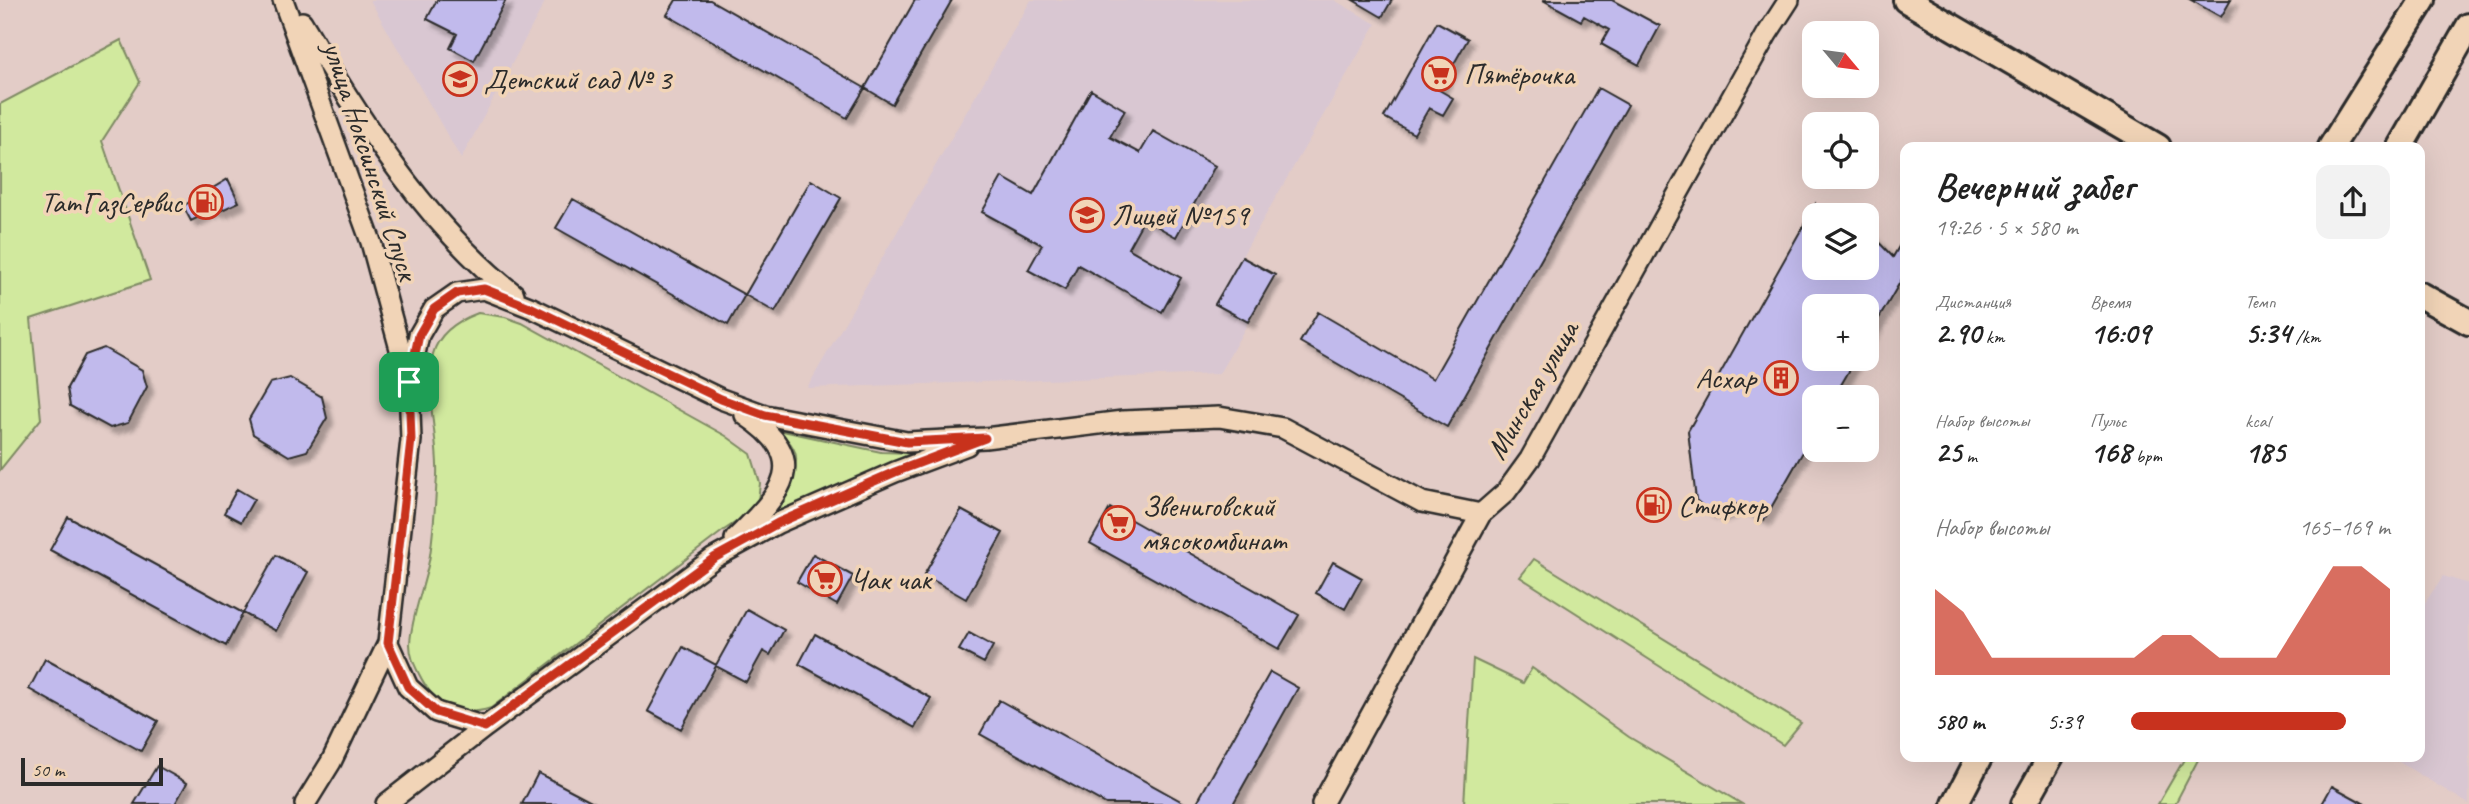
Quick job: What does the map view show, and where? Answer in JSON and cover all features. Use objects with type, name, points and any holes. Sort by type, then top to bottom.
[{"type":"main road","points":[[1906,0],[2149,142]]},
{"type":"main road","points":[[2334,142],[2423,0]]},
{"type":"main road","points":[[2403,142],[2469,26]]},
{"type":"main road","points":[[2425,298],[2469,322]]},
{"type":"main road","points":[[1955,804],[1977,762]]},
{"type":"main road","points":[[2024,804],[2048,762]]},
{"type":"street","name":"улица Ноксинский Спуск","points":[[283,0],[371,242],[409,382],[411,440],[388,643],[331,762],[305,804]]},
{"type":"street","name":"улица Ноксинский Спуск","points":[[288,0],[355,109],[410,189],[484,270],[532,308]]},
{"type":"street","name":"Минская улица","points":[[1322,804],[1481,514],[1506,492],[1530,459],[1760,45],[1788,0]]},
{"type":"street","name":"улица Ноксинский Спуск","points":[[409,382],[419,335],[434,309],[457,293],[484,289],[532,308],[721,399],[765,415],[907,442],[985,438],[1123,421],[1219,417],[1283,428],[1422,502],[1481,514]]},
{"type":"street","name":"улица Ноксинский Спуск","points":[[386,804],[485,727],[714,558],[767,507],[780,489],[785,472],[781,448],[764,428],[721,399]]},
{"type":"street","name":"улица Ноксинский Спуск","points":[[714,558],[778,523],[895,472],[985,438]]},
{"type":"street","points":[[388,643],[408,687],[436,712],[485,727]]},
{"type":"shaded area","name":"Детский сад № 3","points":[[370,0],[546,0],[461,159]]},
{"type":"shaded area","name":"Лицей №159","points":[[1031,0],[1334,0],[1376,24],[1242,256],[1275,275],[1219,374],[807,388]]},
{"type":"shaded area","points":[[2443,576],[2469,584],[2469,804],[2399,762],[2425,762],[2425,603]]},
{"type":"green space","points":[[121,40],[140,82],[102,141],[150,280],[31,319],[41,419],[0,470],[0,104]]},
{"type":"green space","points":[[478,313],[522,323],[726,436],[751,454],[760,483],[758,501],[748,514],[491,708],[467,712],[448,707],[432,694],[415,667],[410,644],[429,561],[434,518],[437,462],[430,398],[430,367],[436,346],[445,333],[464,319]]},
{"type":"green space","points":[[778,430],[881,452],[912,453],[765,521],[787,488],[795,469],[795,452]]},
{"type":"green space","points":[[1534,559],[1801,723],[1783,745],[1520,577]]},
{"type":"green space","points":[[1473,659],[1523,683],[1532,668],[1629,737],[1742,804],[1464,804]]},
{"type":"green space","points":[[2182,762],[2197,762],[2175,804],[2158,804]]},
{"type":"building","points":[[437,0],[506,0],[474,61],[450,48],[457,34],[427,19]]},
{"type":"building","points":[[676,0],[710,0],[865,88],[847,118],[667,15]]},
{"type":"building","points":[[915,0],[952,0],[892,104],[865,88]]},
{"type":"building","points":[[1353,0],[1392,0],[1382,17]]},
{"type":"building","points":[[1543,0],[1612,0],[1660,26],[1639,65],[1601,44],[1609,30],[1584,16],[1581,21]]},
{"type":"building","points":[[2191,0],[2231,0],[2221,17]]},
{"type":"building","points":[[1437,22],[1468,39],[1439,90],[1453,98],[1443,115],[1429,108],[1414,134],[1384,117]]},
{"type":"building","points":[[1598,88],[1628,105],[1447,427],[1300,342],[1318,312],[1433,379]]},
{"type":"building","points":[[1091,90],[1125,110],[1110,137],[1140,153],[1153,131],[1215,166],[1176,237],[1144,219],[1128,248],[1181,278],[1162,312],[1078,265],[1065,290],[1028,270],[1042,245],[982,212],[1002,177],[1033,195]]},
{"type":"building","points":[[228,179],[239,202],[220,211],[215,209],[191,221],[183,206]]},
{"type":"building","points":[[811,180],[841,198],[775,312],[745,295]]},
{"type":"building","points":[[573,199],[745,295],[728,325],[556,228]]},
{"type":"building","name":"Асхар","points":[[1802,228],[1802,280],[1879,280],[1879,242],[1893,257],[1900,245],[1900,282],[1879,318],[1879,294],[1802,294],[1802,371],[1849,371],[1841,385],[1802,385],[1802,454],[1764,520],[1736,504],[1722,515],[1708,511],[1696,500],[1688,431]]},
{"type":"building","points":[[1242,257],[1275,275],[1248,322],[1215,304]]},
{"type":"building","points":[[104,348],[142,370],[147,387],[128,423],[110,428],[70,406],[67,388],[85,355]]},
{"type":"building","points":[[290,378],[322,397],[327,418],[307,451],[289,456],[253,434],[249,419],[270,383]]},
{"type":"building","points":[[237,489],[254,499],[241,522],[224,513]]},
{"type":"building","points":[[1110,508],[1299,615],[1279,649],[1090,543]]},
{"type":"building","points":[[961,510],[1003,533],[966,599],[924,575]]},
{"type":"building","points":[[68,517],[243,613],[226,646],[50,550]]},
{"type":"building","points":[[813,554],[853,576],[837,605],[797,582]]},
{"type":"building","points":[[276,555],[308,572],[276,631],[243,613]]},
{"type":"building","points":[[1333,562],[1362,578],[1345,609],[1316,593]]},
{"type":"building","points":[[747,609],[784,630],[770,655],[763,651],[746,682],[716,666],[681,729],[648,711],[683,647],[716,665]]},
{"type":"building","points":[[969,633],[993,646],[984,663],[959,650]]},
{"type":"building","points":[[815,634],[931,698],[915,728],[799,664]]},
{"type":"building","points":[[45,659],[158,721],[141,751],[29,689]]},
{"type":"building","points":[[1270,672],[1298,688],[1233,804],[1196,804]]},
{"type":"building","points":[[999,700],[1186,804],[1106,804],[980,734]]},
{"type":"building","points":[[157,766],[187,783],[175,804],[134,804]]},
{"type":"building","points":[[538,773],[597,804],[522,804]]},
{"type":"building","points":[[2332,786],[2365,804],[2322,804]]},
{"type":"place","name":"Пятёрочка","points":[[1439,74]]},
{"type":"place","name":"Детский сад № 3","points":[[460,79]]},
{"type":"place","name":"ТатГазСервис","points":[[206,202]]},
{"type":"place","name":"Лицей №159","points":[[1087,215]]},
{"type":"place","name":"Асхар","points":[[1781,378]]},
{"type":"place","name":"Стифкор","points":[[1654,505]]},
{"type":"place","name":"Звениговский мясокомбинат","points":[[1118,523]]},
{"type":"place","name":"Чак чак","points":[[825,579]]},
{"type":"route","points":[[484,289],[532,308],[721,399],[765,415],[907,442],[985,438],[895,472],[778,523],[714,558],[485,727],[436,712],[408,687],[388,643],[411,440],[409,382],[419,335],[434,309],[457,293],[484,289]]}]
